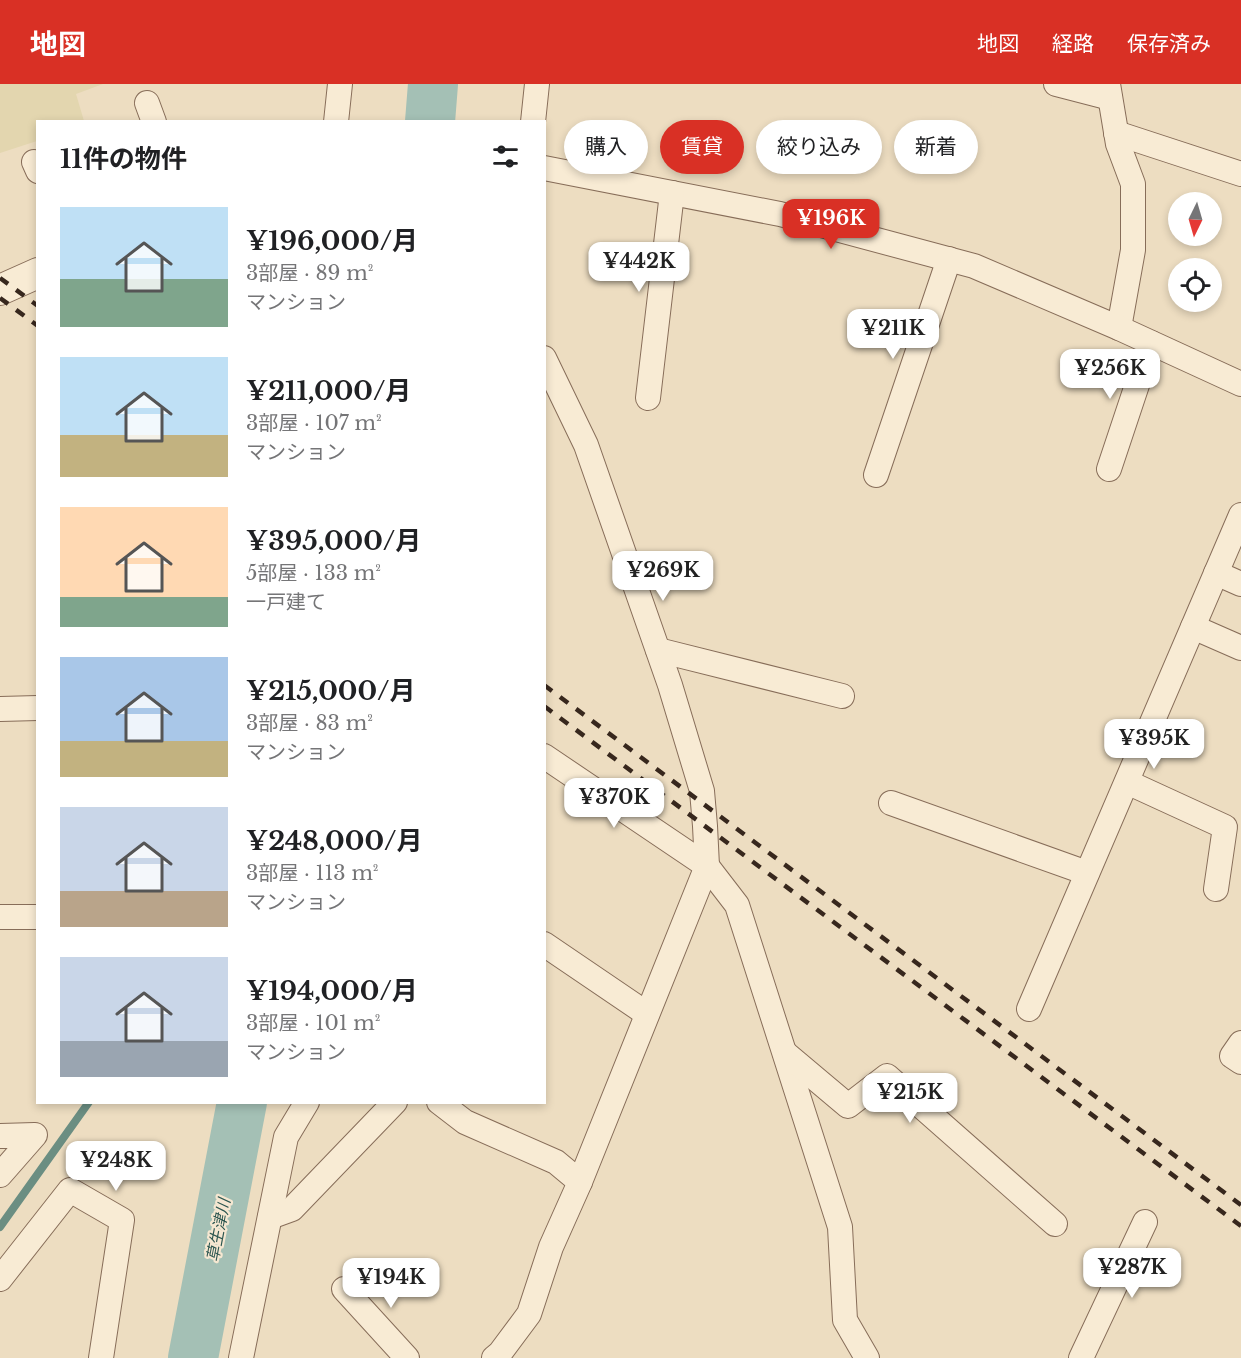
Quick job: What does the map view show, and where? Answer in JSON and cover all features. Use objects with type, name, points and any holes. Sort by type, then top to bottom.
[{"type":"street","points":[[336,120],[340,84]]},
{"type":"street","points":[[533,120],[537,84]]},
{"type":"street","points":[[1056,84],[1109,91],[1118,144],[1133,184],[1133,250],[1119,328]]},
{"type":"street","points":[[1116,133],[1241,174]]},
{"type":"street","points":[[546,168],[780,214],[974,266],[1119,328],[1241,384]]},
{"type":"street","points":[[648,398],[672,193]]},
{"type":"street","points":[[876,475],[949,259]]},
{"type":"street","points":[[0,290],[36,274]]},
{"type":"street","points":[[1109,469],[1151,343]]},
{"type":"street","points":[[494,1358],[529,1314],[551,1247],[580,1182],[707,866],[702,791],[680,717],[586,445],[546,362]]},
{"type":"street","points":[[1029,1009],[1241,515]]},
{"type":"street","points":[[1216,573],[1241,584]]},
{"type":"street","points":[[1193,627],[1241,648]]},
{"type":"street","points":[[658,650],[842,696]]},
{"type":"street","points":[[0,709],[36,708]]},
{"type":"street","points":[[546,757],[707,866],[737,905],[840,1227],[845,1320],[867,1358]]},
{"type":"street","points":[[1126,782],[1225,827],[1216,889]]},
{"type":"street","points":[[891,803],[1087,873]]},
{"type":"street","points":[[0,917],[36,917]]},
{"type":"street","points":[[546,945],[647,1014]]},
{"type":"street","points":[[1241,1043],[1232,1056],[1241,1062]]},
{"type":"street","points":[[785,1053],[848,1106],[887,1076],[1055,1224]]},
{"type":"street","points":[[241,1358],[286,1137],[306,1104]]},
{"type":"street","points":[[270,1216],[292,1209],[393,1104]]},
{"type":"street","points":[[442,1104],[465,1122],[556,1162],[580,1182]]},
{"type":"street","points":[[0,1136],[35,1135],[0,1175]]},
{"type":"street","points":[[0,1279],[70,1190],[123,1220],[101,1358]]},
{"type":"street","points":[[1081,1358],[1144,1222]]},
{"type":"street","points":[[344,1289],[407,1358]]},
{"type":"shaded area","points":[[0,84],[103,84],[76,94],[84,120],[36,120],[36,141],[0,153]]},
{"type":"waterway","name":"草生津川","points":[[430,120],[433,84]]},
{"type":"waterway","points":[[0,1227],[88,1104]]},
{"type":"waterway","name":"草生津川","points":[[193,1358],[242,1104]]},
{"type":"railway","points":[[0,278],[36,305]]},
{"type":"railway","points":[[0,298],[36,325]]},
{"type":"railway","points":[[546,686],[1241,1205]]},
{"type":"railway","points":[[546,707],[1241,1226]]}]
